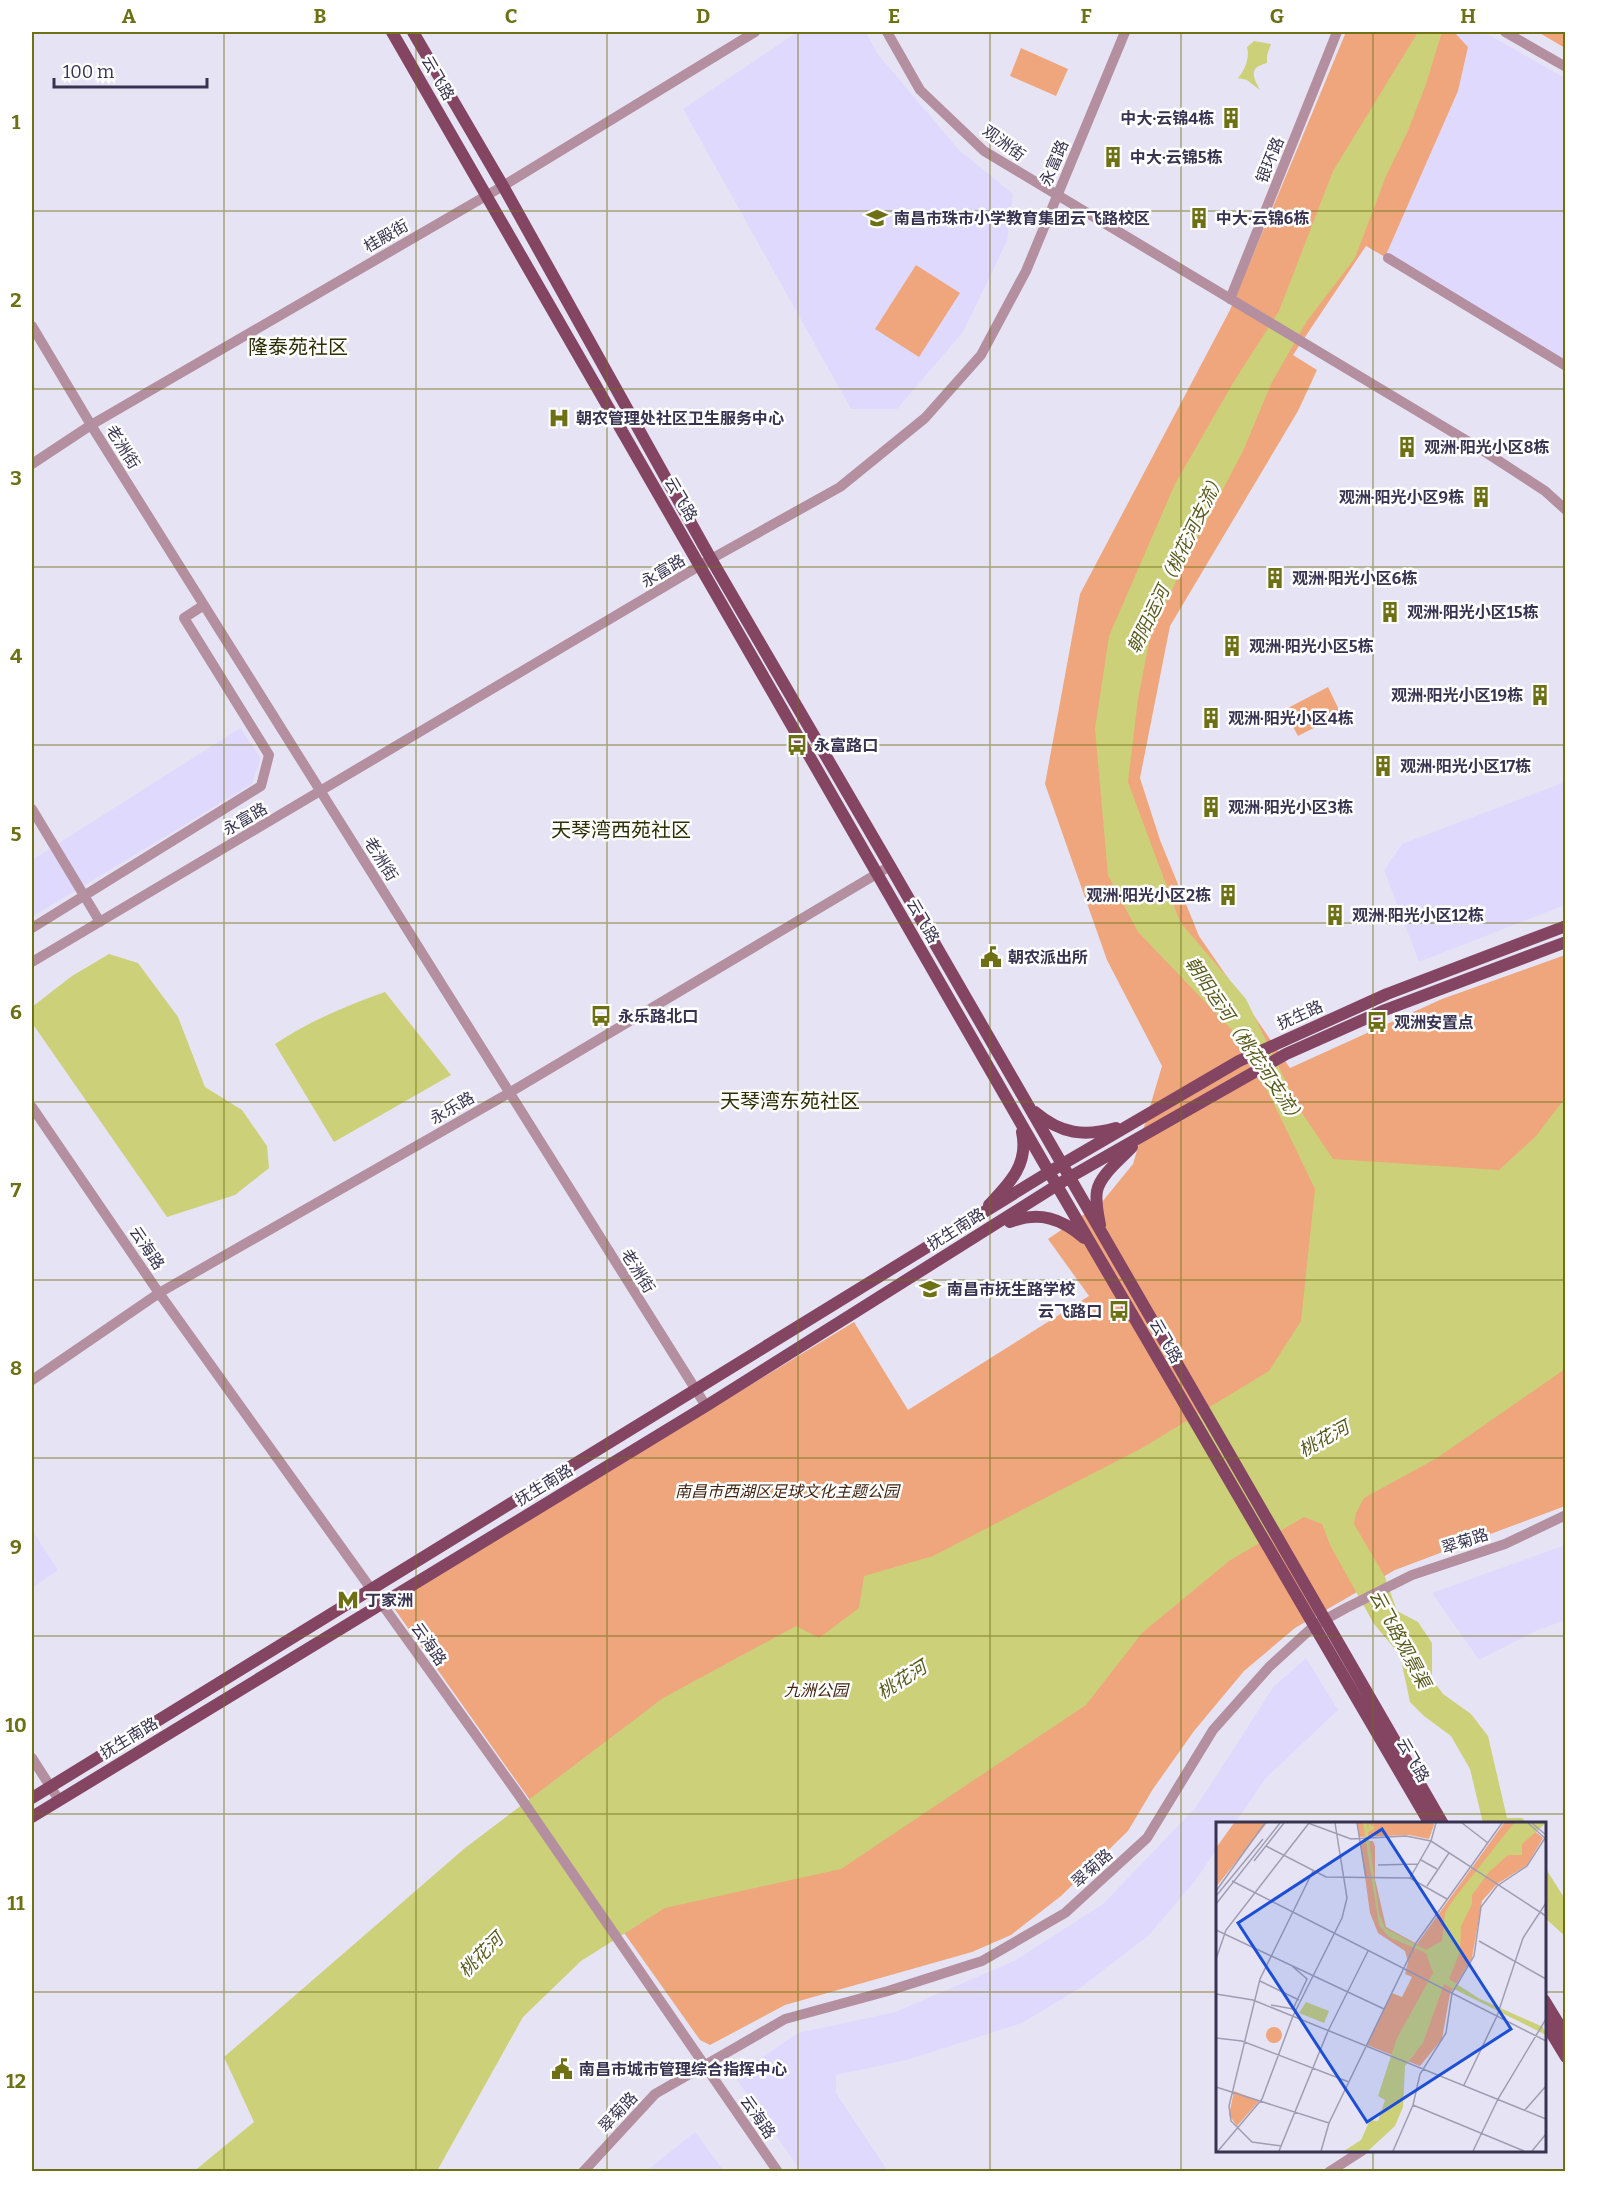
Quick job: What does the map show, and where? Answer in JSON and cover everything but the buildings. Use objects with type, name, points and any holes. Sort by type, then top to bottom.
[{"type":"main road","name":"云飞路","points":[[392,32],[486,195],[890,866],[1282,1543],[1320,1622],[1429,1822]]},
{"type":"main road","name":"云飞路","points":[[413,32],[502,186],[877,874],[1271,1552],[1320,1622],[1442,1822]]},
{"type":"main road","name":"抚生路","points":[[1062,1165],[1239,1061],[1283,1040],[1387,994],[1566,926]]},
{"type":"main road","name":"抚生路","points":[[1070,1177],[1244,1080],[1286,1054],[1385,1010],[1566,942]]},
{"type":"main road","points":[[1028,1106],[1044,1120],[1063,1130],[1092,1133],[1129,1125]]},
{"type":"main road","points":[[979,1215],[1006,1185],[1021,1163],[1025,1144],[1020,1122]]},
{"type":"main road","points":[[1101,1232],[1097,1189],[1138,1139]]},
{"type":"main road","name":"抚生南路","points":[[32,1798],[1062,1165]]},
{"type":"main road","name":"抚生南路","points":[[32,1817],[706,1406],[1070,1177]]},
{"type":"main road","points":[[986,1230],[1026,1216],[1042,1216],[1068,1226],[1091,1244]]},
{"type":"main road","points":[[1546,2003],[1566,2057]]},
{"type":"main road","points":[[1546,2022],[1558,2033]]},
{"type":"street","name":"桂殿街","points":[[32,464],[92,425],[502,186],[755,32]]},
{"type":"street","name":"观洲街","points":[[887,32],[920,90],[984,151],[1479,448],[1545,491],[1566,510]]},
{"type":"street","name":"永富路","points":[[32,962],[706,562],[840,487],[925,418],[981,355],[1026,271],[1125,32]]},
{"type":"street","name":"银环路","points":[[1230,299],[1337,32]]},
{"type":"street","points":[[1505,32],[1566,67]]},
{"type":"street","points":[[1388,258],[1566,366]]},
{"type":"street","name":"老洲街","points":[[32,326],[508,1093],[706,1406]]},
{"type":"street","points":[[32,928],[261,786],[269,755],[184,618],[204,605]]},
{"type":"street","points":[[32,809],[100,922]]},
{"type":"street","name":"永乐路","points":[[32,1380],[159,1293],[508,1093],[890,866]]},
{"type":"street","name":"云海路","points":[[32,1107],[159,1293],[518,1794],[778,2172]]},
{"type":"street","name":"翠菊路","points":[[584,2172],[655,2094],[785,2019],[888,1991],[982,1961],[1065,1913],[1147,1838],[1213,1730],[1269,1667],[1320,1622],[1412,1575],[1504,1544],[1566,1515]]},
{"type":"street","points":[[32,1758],[59,1800]]},
{"type":"street","points":[[1329,2172],[1362,2152]]},
{"type":"shaded area","name":"南昌市珠市小学教育集团云飞路校区","points":[[797,32],[866,32],[877,53],[959,150],[1013,194],[1007,241],[963,332],[897,409],[851,409],[683,109]]},
{"type":"shaded area","points":[[1457,32],[1484,32],[1565,78],[1565,364],[1369,244],[1423,154]]},
{"type":"shaded area","points":[[240,728],[261,758],[252,784],[32,917],[32,860]]},
{"type":"shaded area","points":[[1565,782],[1565,905],[1419,962],[1384,870],[1402,844]]},
{"type":"shaded area","points":[[32,1530],[58,1570],[32,1588]]},
{"type":"shaded area","points":[[1565,1545],[1565,1620],[1536,1631],[1479,1660],[1432,1593]]},
{"type":"shaded area","points":[[1306,1658],[1338,1710],[1266,1778],[1236,1822],[1216,1822],[1216,1850],[1195,1881],[1148,1936],[1080,1988],[1022,2023],[907,2060],[836,2075],[836,2093],[888,2171],[801,2171],[734,2076],[798,2033],[895,2012],[1014,1961],[1103,1904],[1196,1807],[1274,1686]]},
{"type":"shaded area","points":[[695,2132],[724,2171],[646,2171]]},
{"type":"green space","name":"九洲公园","points":[[1346,32],[1454,32],[1468,47],[1458,91],[1385,257],[1366,246],[1293,355],[1317,370],[1298,411],[1170,626],[1140,778],[1160,840],[1199,936],[1290,1068],[1442,999],[1565,955],[1565,1506],[1395,1570],[1295,1628],[1244,1671],[1194,1731],[1153,1789],[1128,1831],[1061,1896],[1011,1935],[972,1952],[785,2005],[710,2045],[700,2040],[391,1604],[854,1322],[908,1410],[1089,1296],[1048,1239],[1102,1202],[1133,1164],[1162,1066],[1107,960],[1045,784],[1080,594],[1230,310]]},
{"type":"green space","points":[[1538,32],[1565,32],[1565,48]]},
{"type":"green space","points":[[1021,48],[1068,69],[1056,96],[1010,76]]},
{"type":"green space","points":[[916,265],[960,293],[919,357],[875,329]]},
{"type":"green space","points":[[1328,687],[1341,714],[1298,736],[1284,710]]},
{"type":"water","points":[[1418,32],[1442,32],[1425,87],[1407,133],[1386,176],[1355,258],[1307,321],[1272,382],[1243,451],[1188,556],[1150,637],[1138,699],[1128,782],[1180,922],[1246,999],[1298,1107],[1333,1159],[1499,1170],[1536,1136],[1565,1098],[1565,1369],[1437,1458],[1364,1498],[1356,1513],[1354,1524],[1385,1577],[1397,1611],[1418,1622],[1432,1643],[1432,1679],[1443,1694],[1471,1714],[1488,1736],[1507,1818],[1522,1818],[1526,1822],[1483,1822],[1470,1769],[1451,1736],[1424,1716],[1410,1702],[1400,1655],[1374,1624],[1331,1547],[1322,1524],[1304,1517],[1229,1561],[1142,1633],[1086,1705],[841,1869],[665,1908],[581,1961],[523,2017],[437,2171],[193,2172],[254,2122],[224,2057],[465,1848],[663,1698],[796,1626],[819,1638],[859,1608],[864,1576],[933,1556],[1142,1448],[1269,1371],[1301,1321],[1315,1189],[1269,1094],[1234,1032],[1138,932],[1108,875],[1095,729],[1109,636],[1175,484],[1233,383],[1279,311],[1333,171]]},
{"type":"water","points":[[1254,41],[1271,44],[1267,63],[1257,67],[1254,73],[1260,90],[1247,80],[1238,78],[1246,63],[1247,47]]},
{"type":"water","points":[[109,954],[138,963],[178,1017],[205,1087],[242,1110],[267,1146],[269,1168],[235,1195],[167,1217],[32,1023],[32,1007],[72,976]]},
{"type":"water","points":[[385,992],[451,1075],[334,1142],[275,1044],[328,1015]]},
{"type":"water","points":[[1546,1869],[1565,1899],[1565,1936],[1546,1919]]},
{"type":"place","name":"中大·云锦4栋","points":[[1231,118]]},
{"type":"place","name":"中大·云锦5栋","points":[[1113,157]]},
{"type":"place","name":"南昌市珠市小学教育集团云飞路校区","points":[[877,218]]},
{"type":"place","name":"中大·云锦6栋","points":[[1199,218]]},
{"type":"place","name":"朝农管理处社区卫生服务中心","points":[[559,418]]},
{"type":"place","name":"观洲·阳光小区8栋","points":[[1407,447]]},
{"type":"place","name":"观洲·阳光小区9栋","points":[[1481,497]]},
{"type":"place","name":"观洲·阳光小区6栋","points":[[1275,578]]},
{"type":"place","name":"观洲·阳光小区15栋","points":[[1390,612]]},
{"type":"place","name":"观洲·阳光小区5栋","points":[[1232,646]]},
{"type":"place","name":"观洲·阳光小区19栋","points":[[1540,695]]},
{"type":"place","name":"观洲·阳光小区4栋","points":[[1211,718]]},
{"type":"place","name":"永富路口","points":[[797,745]]},
{"type":"place","name":"观洲·阳光小区17栋","points":[[1383,766]]},
{"type":"place","name":"观洲·阳光小区3栋","points":[[1211,807]]},
{"type":"place","name":"观洲·阳光小区2栋","points":[[1228,895]]},
{"type":"place","name":"观洲·阳光小区12栋","points":[[1335,915]]},
{"type":"place","name":"朝农派出所","points":[[991,957]]},
{"type":"place","name":"永乐路北口","points":[[601,1016]]},
{"type":"place","name":"观洲安置点","points":[[1377,1022]]},
{"type":"place","name":"南昌市抚生路学校","points":[[930,1289]]},
{"type":"place","name":"云飞路口","points":[[1119,1311]]},
{"type":"place","name":"丁家洲","points":[[348,1600]]},
{"type":"place","name":"南昌市城市管理综合指挥中心","points":[[562,2069]]},
{"type":"district","name":"隆泰苑社区","points":[[298,347]]},
{"type":"district","name":"天琴湾西苑社区","points":[[621,830]]},
{"type":"district","name":"天琴湾东苑社区","points":[[790,1101]]},
{"type":"water label","name":"朝阳运河（桃花河支流）","points":[[1176,563]]},
{"type":"water label","name":"朝阳运河（桃花河支流）","points":[[1245,1041]]},
{"type":"water label","name":"桃花河","points":[[1324,1439]]},
{"type":"water label","name":"云飞路观景渠","points":[[1400,1639]]},
{"type":"water label","name":"桃花河","points":[[902,1680]]},
{"type":"water label","name":"桃花河","points":[[481,1955]]},
{"type":"park label","name":"南昌市西湖区足球文化主题公园","points":[[787,1491]]}]
